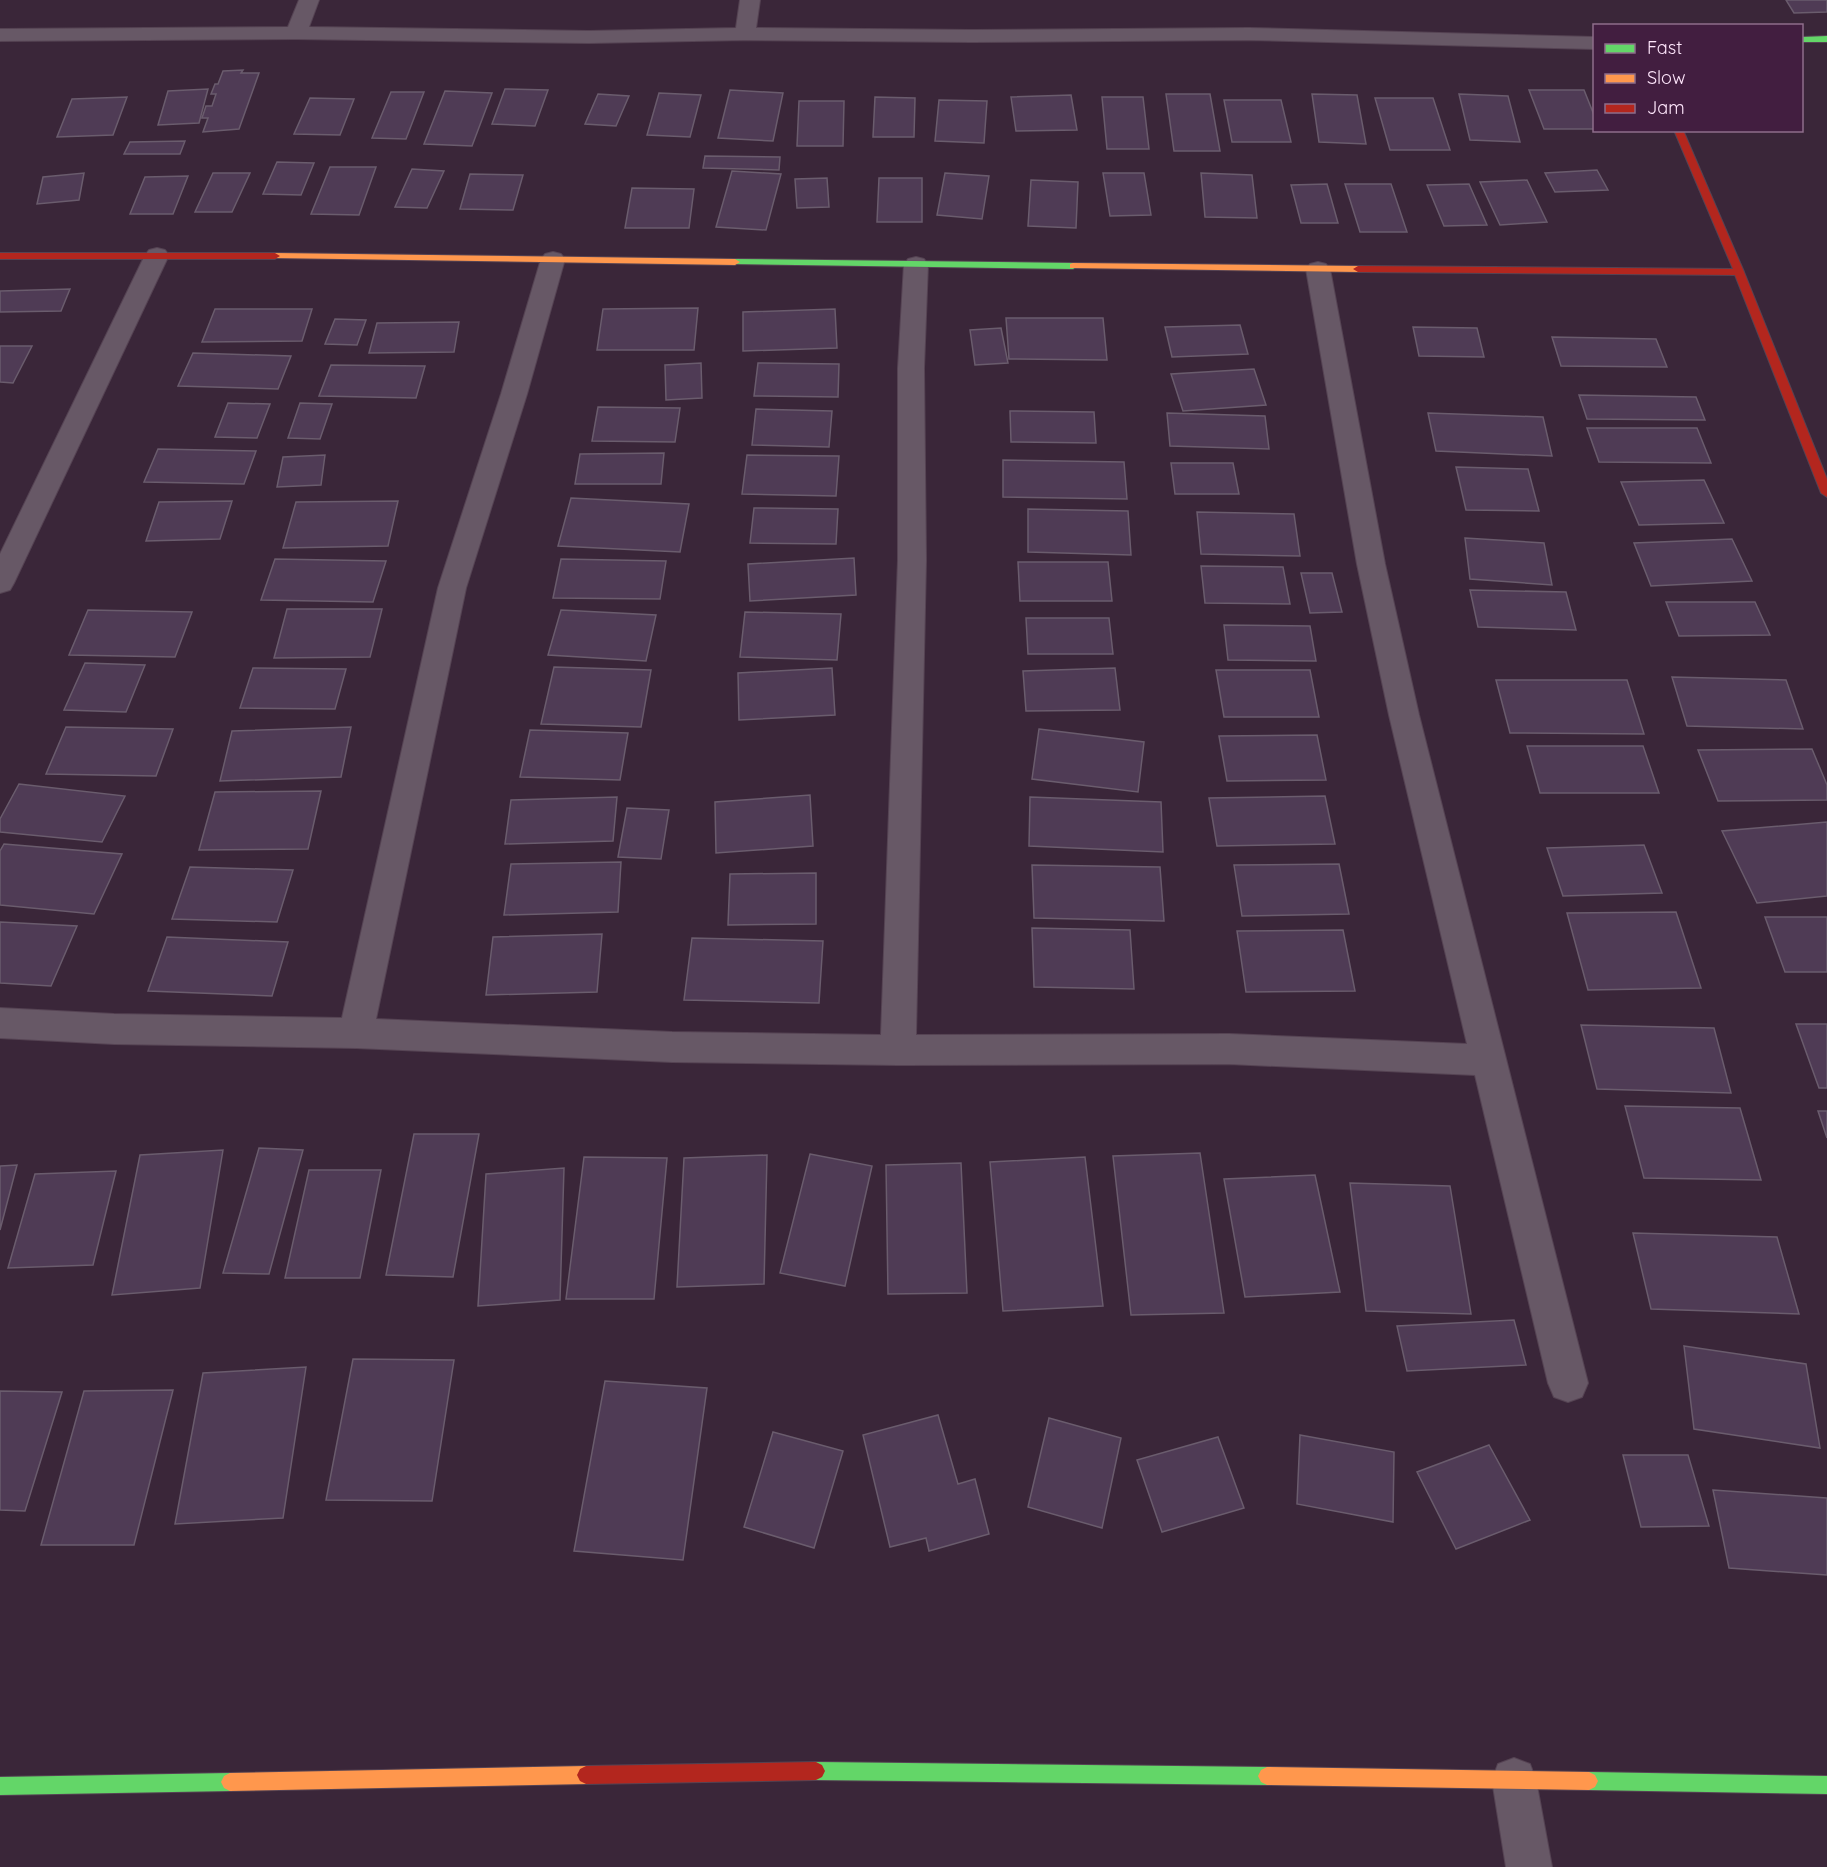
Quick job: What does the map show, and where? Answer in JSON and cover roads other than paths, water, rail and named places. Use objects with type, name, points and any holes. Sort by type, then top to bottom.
[{"type":"street","points":[[296,33],[309,0]]},
{"type":"street","points":[[746,34],[750,0]]},
{"type":"street","points":[[0,35],[296,33],[589,37],[746,34],[971,36],[1249,34],[1593,43]]},
{"type":"street","points":[[1803,40],[1827,39]]},
{"type":"street","points":[[1679,132],[1739,272],[1827,493]]},
{"type":"street","points":[[0,256],[157,255],[1739,272]]},
{"type":"street","points":[[0,583],[157,255]]},
{"type":"street","points":[[356,1033],[452,588],[514,394],[553,259]]},
{"type":"street","points":[[898,1050],[912,560],[910,368],[916,264]]},
{"type":"street","points":[[1318,269],[1371,564],[1404,716],[1568,1383]]},
{"type":"street","points":[[0,1023],[114,1029],[356,1033],[672,1047],[898,1050],[1229,1049],[1488,1060]]},
{"type":"street","points":[[0,1786],[868,1770],[1827,1785]]},
{"type":"street","points":[[1514,1780],[1529,1867]]}]
